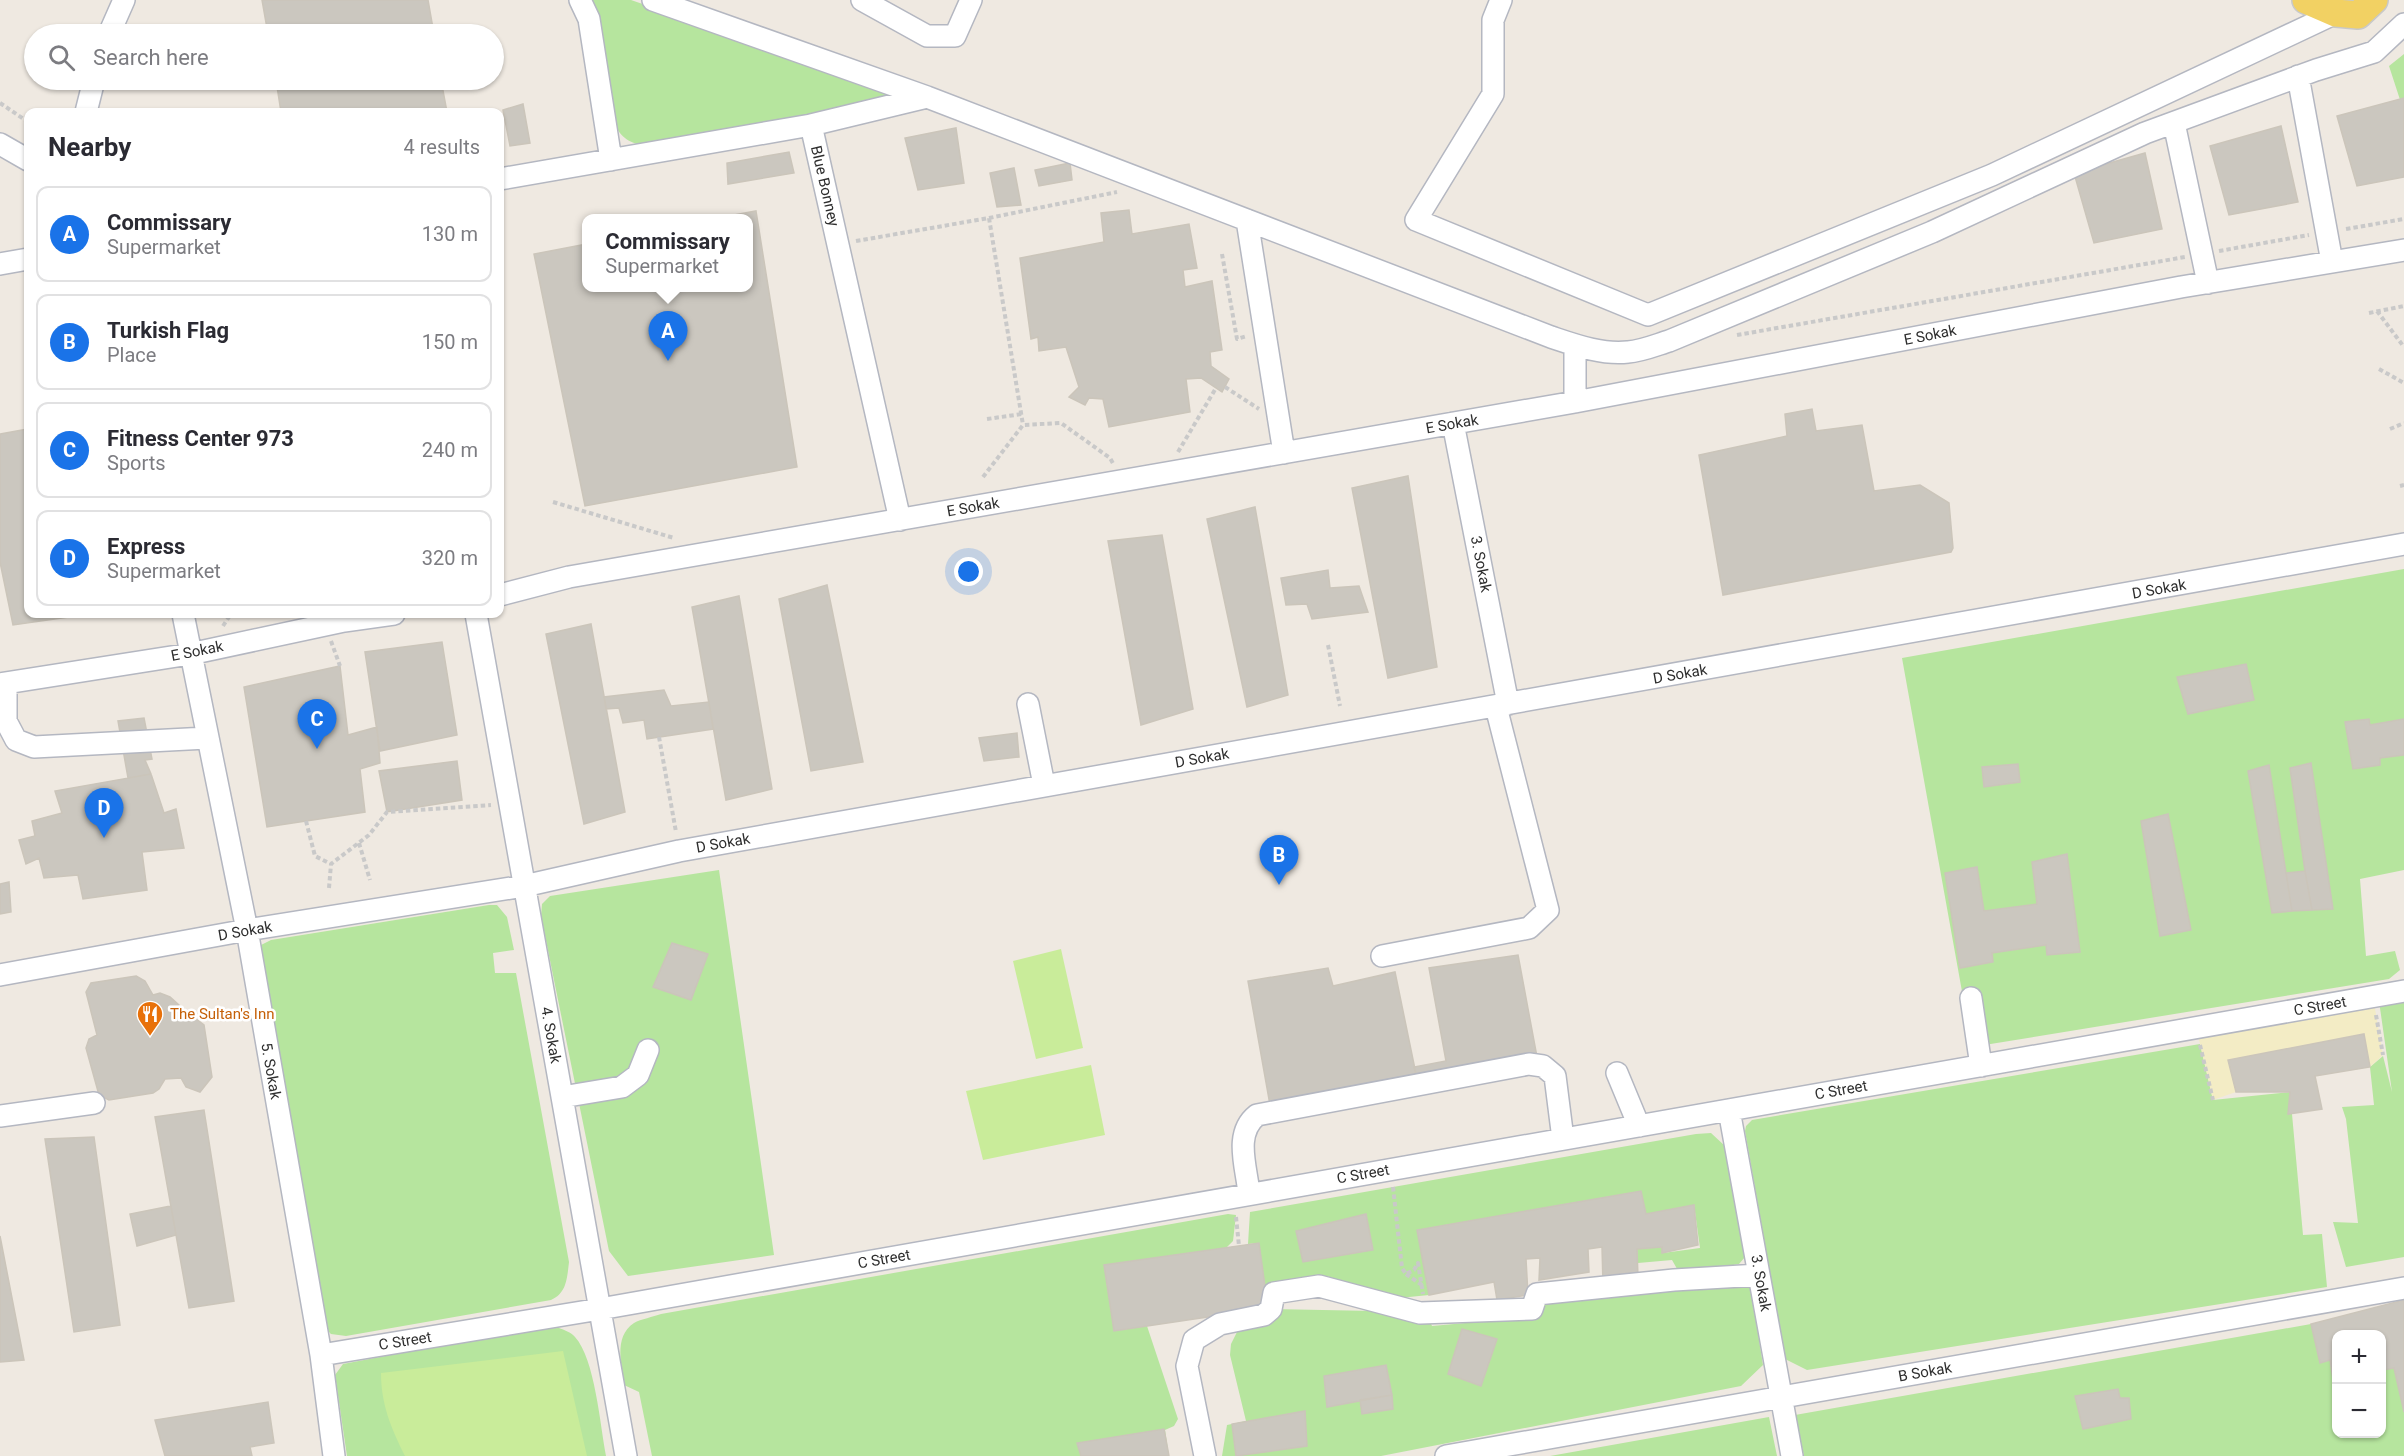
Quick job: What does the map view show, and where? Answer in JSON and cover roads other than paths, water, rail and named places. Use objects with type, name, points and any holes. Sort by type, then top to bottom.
[{"type":"main road","points":[[2306,0],[2336,13],[2358,15],[2374,0]]},
{"type":"street","points":[[113,24],[124,0]]},
{"type":"street","points":[[580,0],[589,19],[611,160]]},
{"type":"street","points":[[653,0],[927,98],[1575,345],[1606,352],[1630,352],[1669,341],[1932,232],[2145,133],[2298,76],[2374,52],[2404,24]]},
{"type":"street","points":[[862,0],[927,36],[955,36],[971,0]]},
{"type":"street","points":[[1501,0],[1494,20],[1493,94],[1416,220],[1648,315],[1992,175],[2336,13]]},
{"type":"street","points":[[2298,76],[2332,262]]},
{"type":"street","points":[[87,108],[92,90]]},
{"type":"street","points":[[811,125],[927,98]]},
{"type":"street","points":[[2174,123],[2208,283]]},
{"type":"street","name":"Blue Bonney","points":[[504,178],[811,125],[900,520]]},
{"type":"street","points":[[0,144],[24,158]]},
{"type":"street","points":[[1247,220],[1284,453]]},
{"type":"street","name":"E Sokak","points":[[504,594],[569,578],[1575,402],[2208,283],[2404,250]]},
{"type":"street","points":[[0,264],[24,260]]},
{"type":"street","points":[[1575,345],[1575,402]]},
{"type":"street","name":"3. Sokak","points":[[1382,956],[1529,928],[1548,910],[1502,706],[1453,423]]},
{"type":"street","name":"D Sokak","points":[[0,975],[247,930],[524,886],[679,851],[2404,544]]},
{"type":"street","name":"5. Sokak","points":[[184,618],[247,930],[321,1355],[334,1456]]},
{"type":"street","name":"E Sokak","points":[[3,683],[190,654],[339,618]]},
{"type":"street","name":"4. Sokak","points":[[477,618],[626,1456]]},
{"type":"street","points":[[3,683],[6,721],[16,740],[34,747],[207,738]]},
{"type":"street","points":[[1028,704],[1044,785]]},
{"type":"street","name":"C Street","points":[[321,1355],[600,1309],[2404,991]]},
{"type":"street","points":[[1971,998],[1981,1066]]},
{"type":"street","points":[[562,1097],[622,1087],[639,1075],[648,1050]]},
{"type":"street","points":[[1242,1196],[1243,1137],[1249,1121],[1257,1115],[1529,1064],[1543,1066],[1555,1076],[1563,1139]]},
{"type":"street","points":[[1617,1073],[1639,1126]]},
{"type":"street","points":[[0,1116],[94,1103]]},
{"type":"street","name":"3. Sokak","points":[[1729,1110],[1792,1456]]},
{"type":"street","points":[[1205,1456],[1187,1366],[1194,1340],[1220,1324],[1264,1315],[1271,1309],[1274,1293],[1319,1286],[1420,1313],[1532,1309],[1537,1294],[1759,1275]]},
{"type":"street","name":"B Sokak","points":[[1446,1456],[2404,1288]]},
{"type":"place","name":"Commissary","points":[[668,361]]},
{"type":"place","name":"Fitness Center 973","points":[[317,749]]},
{"type":"place","name":"Express","points":[[104,838]]},
{"type":"place","name":"Turkish Flag","points":[[1279,885]]},
{"type":"place","name":"The Sultan's Inn","points":[[150,1037]]}]
